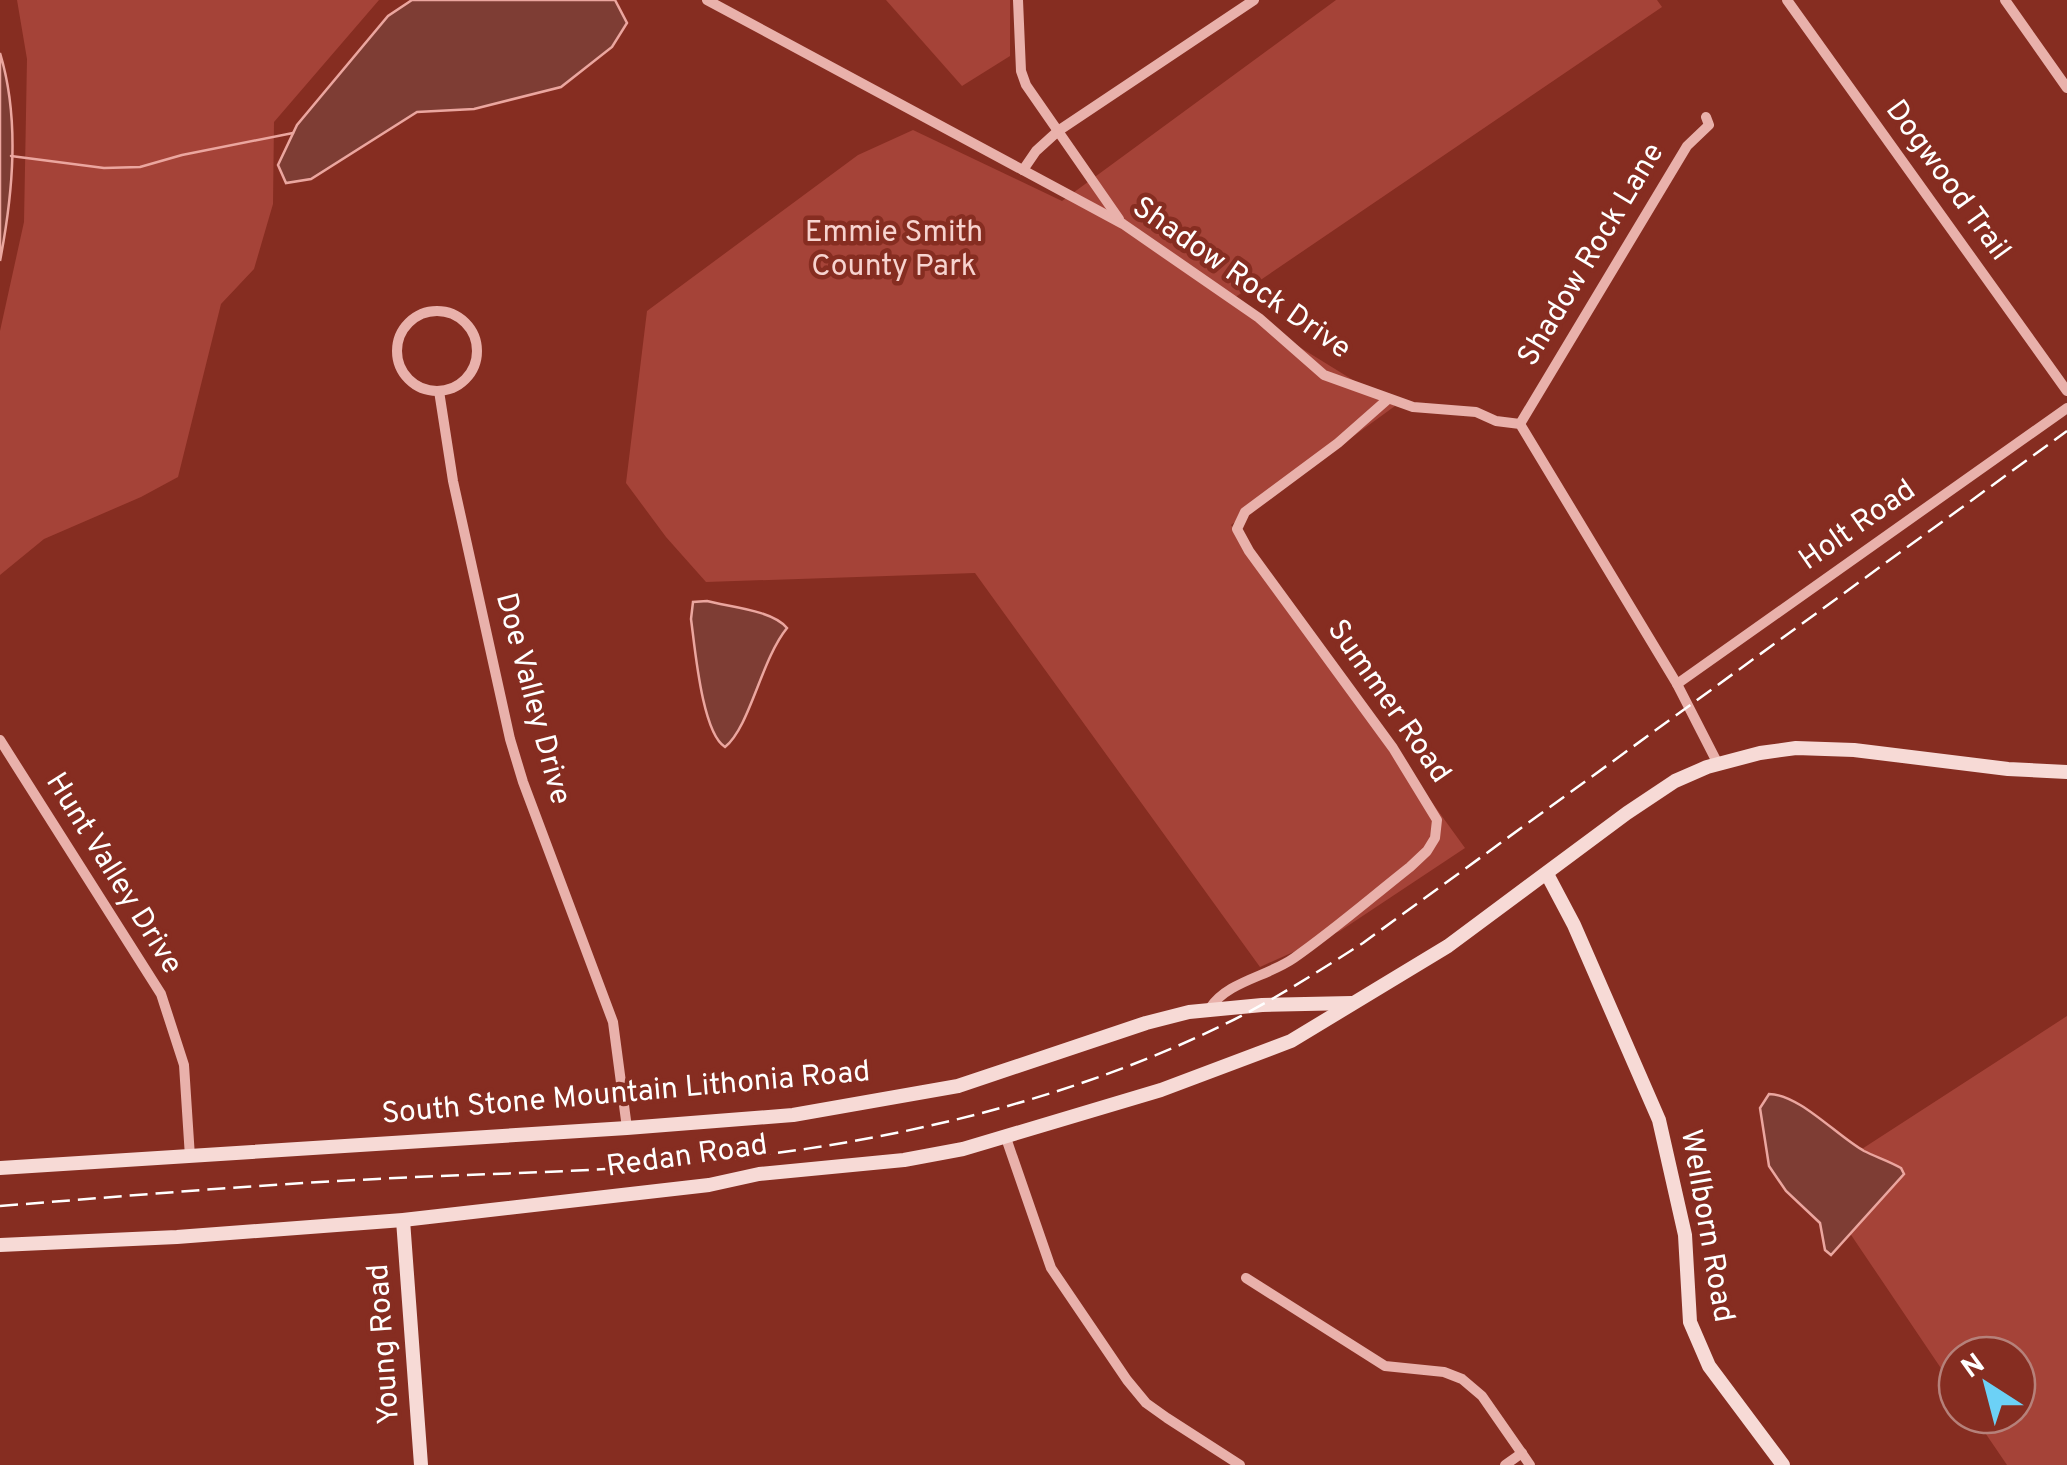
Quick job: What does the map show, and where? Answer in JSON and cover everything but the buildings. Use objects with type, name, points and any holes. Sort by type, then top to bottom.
[{"type":"main road","name":"South Stone Mountain Lithonia Road","points":[[0,1168],[628,1128],[792,1114],[900,1099],[958,1086],[1146,1022],[1210,1008],[1354,1003],[1448,946],[1674,780],[1718,764],[1796,748],[1854,750],[2008,769],[2067,772]]},
{"type":"main road","name":"Wellborn Road","points":[[1547,874],[1660,1120],[1685,1236],[1690,1322],[1709,1366],[1783,1465]]},
{"type":"main road","name":"Redan Road","points":[[0,1245],[403,1220],[912,1158],[1006,1138],[1250,1059],[1322,1024],[1354,1003]]},
{"type":"main road","name":"Young Road","points":[[403,1220],[420,1465]]},
{"type":"street","name":"Shadow Rock Drive","points":[[707,0],[1122,224],[1259,318],[1324,376],[1413,407],[1476,412],[1496,421],[1520,424]]},
{"type":"street","points":[[1018,0],[1021,71],[1026,85],[1122,224]]},
{"type":"street","points":[[1023,170],[1036,151],[1058,131],[1254,0]]},
{"type":"street","name":"Dogwood Trail","points":[[1787,0],[2067,391]]},
{"type":"street","points":[[2004,0],[2067,88]]},
{"type":"street","name":"Shadow Rock Lane","points":[[1520,424],[1687,146],[1709,126],[1706,117]]},
{"type":"street","points":[[438,310],[462,319],[472,329],[477,344],[472,370],[464,381],[439,391],[416,386],[406,378],[396,353],[398,340],[413,318],[438,310]]},
{"type":"street","name":"Doe Valley Drive","points":[[439,391],[454,482],[510,738],[612,1022],[628,1128]]},
{"type":"street","name":"Summer Road","points":[[1210,1008],[1220,994],[1296,956],[1410,867],[1435,838],[1437,820],[1414,780],[1248,551],[1237,528],[1245,512],[1338,443],[1388,399]]},
{"type":"street","name":"Holt Road","points":[[1677,684],[2067,408]]},
{"type":"street","points":[[1520,424],[1677,684],[1718,764]]},
{"type":"street","name":"Hunt Valley Drive","points":[[0,740],[160,994],[184,1065],[190,1156]]},
{"type":"street","points":[[1006,1138],[1050,1268],[1127,1380],[1166,1418],[1240,1465]]},
{"type":"street","points":[[1246,1278],[1384,1366],[1444,1372],[1462,1380],[1482,1396],[1530,1465]]},
{"type":"street","points":[[1505,1465],[1522,1454]]},
{"type":"green space","points":[[17,0],[379,0],[274,122],[273,204],[254,269],[221,304],[178,477],[44,539],[0,575],[0,331],[24,222],[27,59]]},
{"type":"green space","points":[[886,0],[1010,0],[1010,56],[962,86]]},
{"type":"green space","name":"Emmie Smith County Park","points":[[1336,0],[1657,0],[1662,7],[1231,300],[1395,406],[1231,525],[1465,848],[1340,931],[1260,967],[975,573],[706,582],[626,483],[647,311],[858,155],[913,130],[1062,201]]},
{"type":"green space","points":[[2067,1016],[2067,1465],[2007,1465],[1987,1435],[2037,1435],[2037,1335],[1937,1335],[1937,1362],[1814,1180]]},
{"type":"shaded area","points":[[412,0],[615,0],[627,23],[612,47],[561,87],[474,109],[417,112],[311,179],[286,183],[278,165],[297,125],[388,16]]},
{"type":"shaded area","points":[[0,53],[10,104],[12,156],[0,261]]},
{"type":"shaded area","points":[[707,601],[761,613],[787,628],[770,657],[742,724],[725,747],[711,725],[697,669],[691,619],[693,602]]},
{"type":"shaded area","points":[[1769,1094],[1805,1108],[1864,1151],[1901,1168],[1904,1174],[1831,1255],[1825,1250],[1820,1223],[1786,1191],[1769,1166],[1760,1108]]},
{"type":"waterway","points":[[11,156],[104,168],[140,167],[293,133]]},
{"type":"railway","points":[[0,1206],[283,1184],[723,1159],[869,1138],[941,1123],[1083,1083],[1219,1027],[1363,943],[2067,431]]}]
